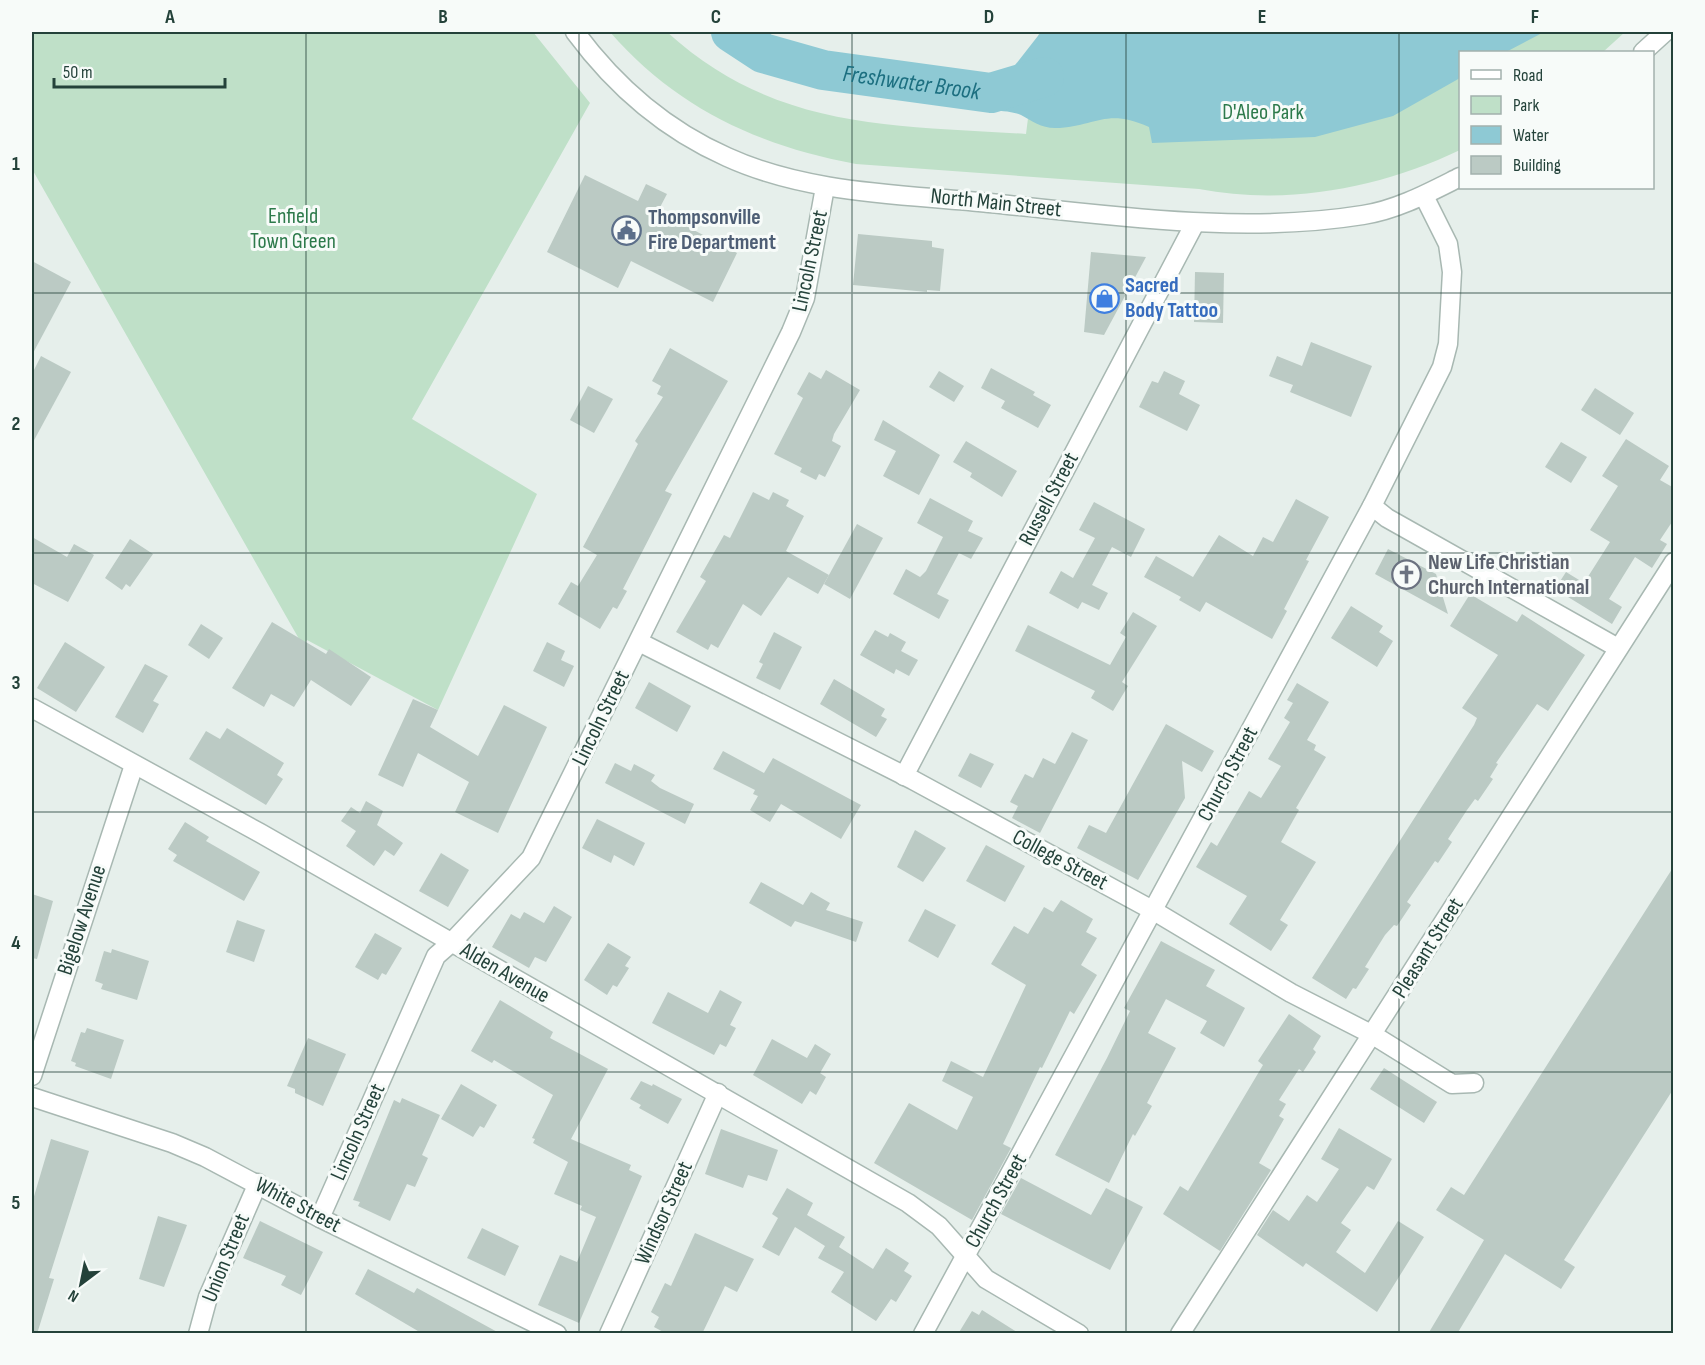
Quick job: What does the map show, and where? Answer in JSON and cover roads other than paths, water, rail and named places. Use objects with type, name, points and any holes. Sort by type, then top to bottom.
[{"type":"street","name":"North Main Street","points":[[576,32],[594,57],[624,89],[656,116],[693,140],[729,158],[825,187],[1195,223],[1294,224],[1366,215],[1424,196],[1459,178]]},
{"type":"street","points":[[1644,51],[1665,32]]},
{"type":"street","name":"Lincoln Street","points":[[320,1218],[436,956],[531,858],[639,642],[799,315],[825,187]]},
{"type":"street","name":"Church Street","points":[[923,1334],[1372,506],[1442,367],[1448,344],[1452,272],[1448,244],[1424,196]]},
{"type":"street","name":"Russell Street","points":[[904,776],[1195,223]]},
{"type":"street","points":[[1372,506],[1387,518],[1618,648]]},
{"type":"street","name":"Pleasant Street","points":[[1180,1334],[1674,562]]},
{"type":"street","name":"College Street","points":[[639,642],[904,776],[1154,911],[1291,993],[1373,1035],[1452,1084],[1474,1083]]},
{"type":"street","name":"Alden Avenue","points":[[32,708],[452,942],[919,1210],[939,1226],[986,1279],[1079,1334]]},
{"type":"street","name":"Bigelow Avenue","points":[[32,1076],[134,765]]},
{"type":"street","name":"Windsor Street","points":[[609,1334],[718,1093]]},
{"type":"street","name":"White Street","points":[[32,1097],[172,1143],[258,1183],[320,1218],[557,1334]]},
{"type":"street","name":"Union Street","points":[[198,1334],[208,1297],[258,1183]]},
{"type":"water","points":[[1041,32],[1544,32],[1508,51],[1459,51],[1459,79],[1393,116],[1315,137],[1152,143],[1149,127],[1122,119],[1111,118],[1069,127],[1045,127],[1021,115],[989,110],[993,73],[1012,69]]},
{"type":"waterway","name":"Freshwater Brook","points":[[731,32],[763,53],[823,70],[991,93],[1044,77]]},
{"type":"place","name":"Thompsonville Fire Department","points":[[627,230]]},
{"type":"place","name":"Sacred Body Tattoo","points":[[1104,298]]},
{"type":"place","name":"New Life Christian Church International","points":[[1407,575]]},
{"type":"park label","name":"D'Aleo Park","points":[[1263,112]]},
{"type":"park label","name":"Enfield Town Green","points":[[293,228]]}]
